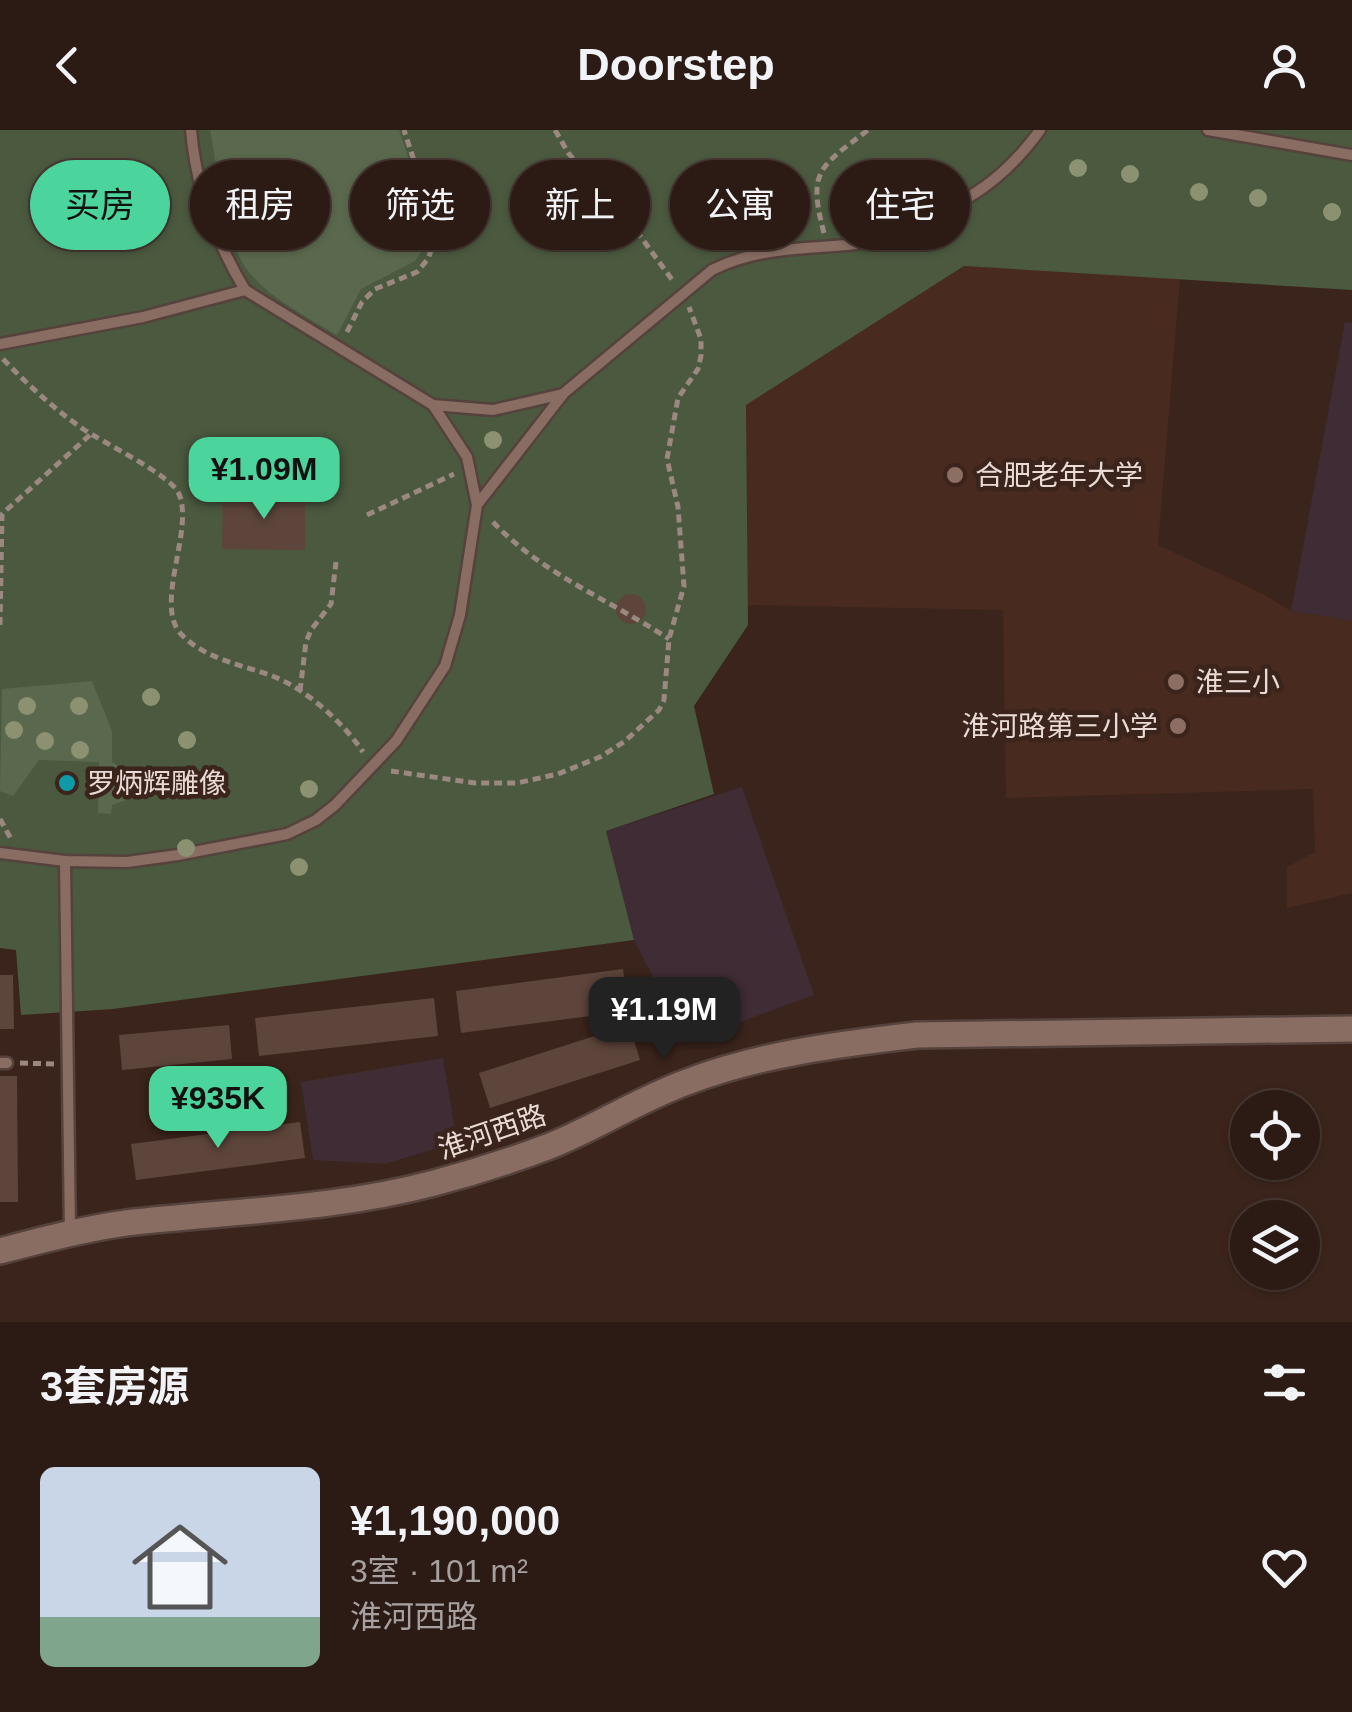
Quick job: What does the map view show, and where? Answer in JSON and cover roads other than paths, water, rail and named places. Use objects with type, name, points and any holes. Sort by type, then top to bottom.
[{"type":"street","name":"淮河西路","points":[[0,1251],[124,1224],[346,1201],[434,1183],[550,1146],[686,1082],[754,1061],[864,1041],[917,1036],[1352,1029]]},
{"type":"lane","points":[[0,853],[64,861],[127,862],[287,834],[316,820],[335,805],[396,740],[437,682],[454,644],[477,505],[470,466],[433,405],[245,290],[227,260],[202,195],[191,130]]},
{"type":"lane","points":[[477,505],[564,394],[712,270],[735,258],[762,252],[862,242],[951,210],[1004,172],[1040,130]]},
{"type":"lane","points":[[1208,130],[1352,154]]},
{"type":"lane","points":[[0,344],[142,317],[245,290]]},
{"type":"lane","points":[[433,405],[493,410],[564,394]]},
{"type":"lane","points":[[64,861],[70,1233]]},
{"type":"place","name":"合肥老年大学","points":[[955,475]]},
{"type":"place","name":"淮三小","points":[[1176,682]]},
{"type":"place","name":"淮河路第三小学","points":[[1178,726]]},
{"type":"place","name":"罗炳辉雕像","points":[[67,783]]}]
